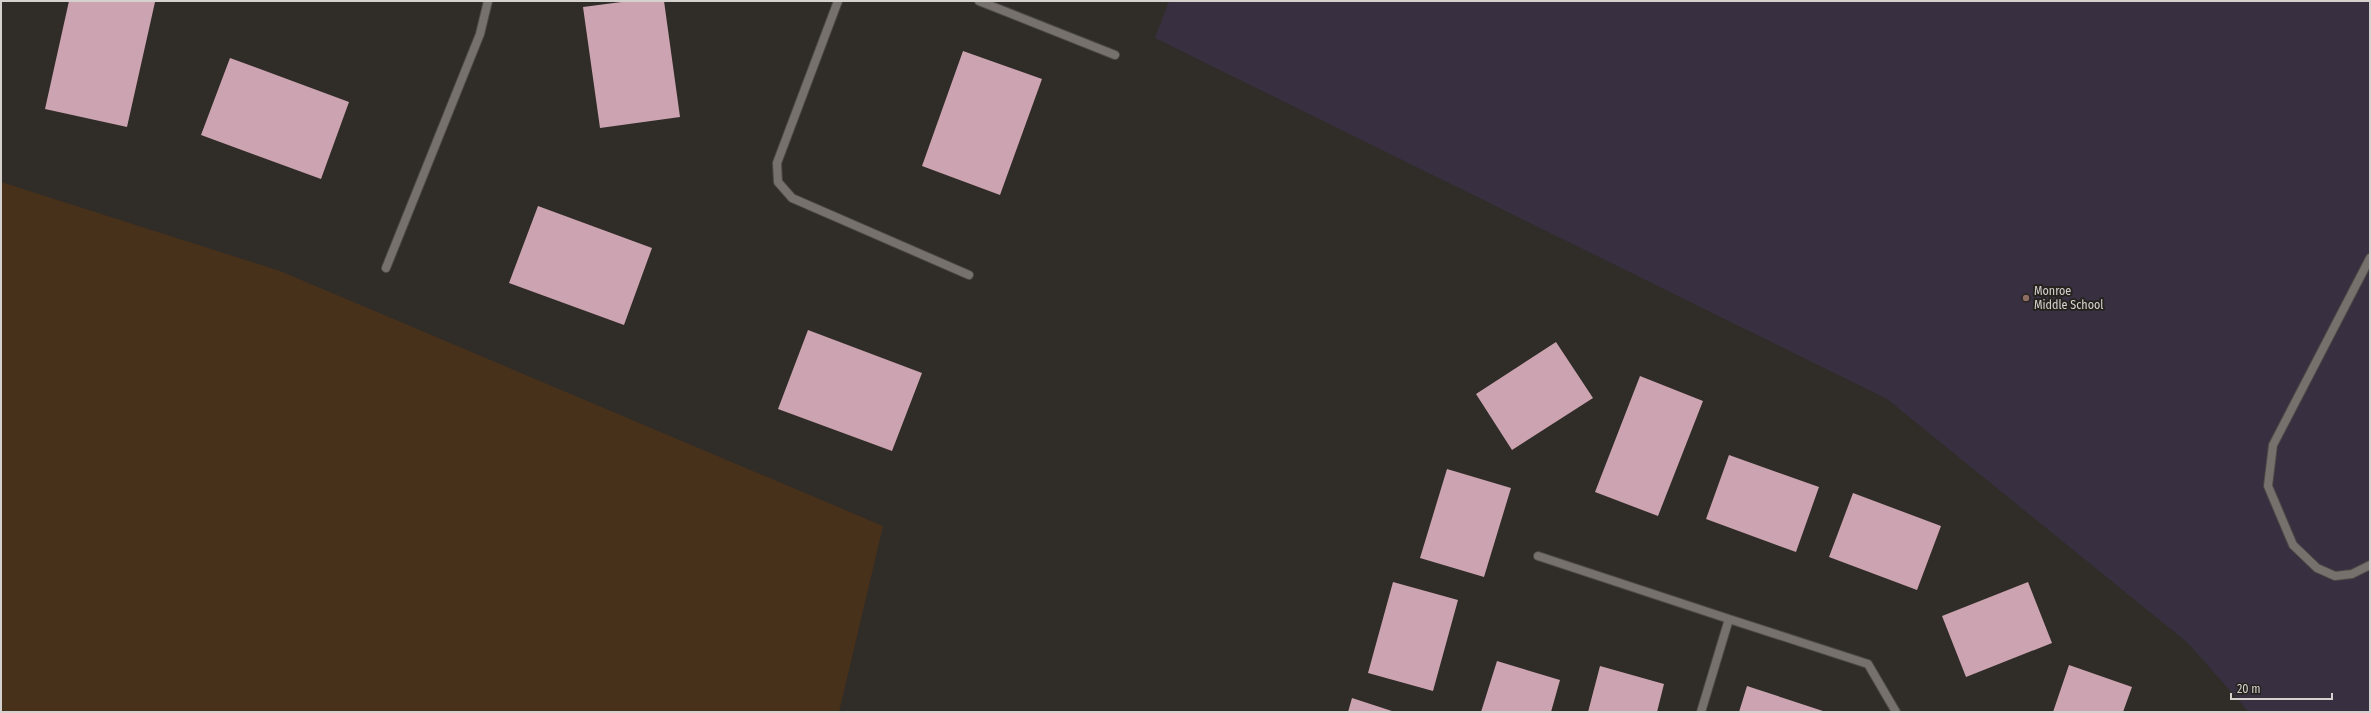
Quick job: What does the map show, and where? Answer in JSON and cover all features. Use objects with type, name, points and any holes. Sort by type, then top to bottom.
[{"type":"lane","points":[[386,268],[480,34],[488,1]]},
{"type":"lane","points":[[838,1],[777,163],[778,182],[792,198],[969,275]]},
{"type":"lane","points":[[979,1],[1115,55]]},
{"type":"lane","points":[[2370,258],[2273,444],[2268,486],[2293,545],[2317,568],[2335,576],[2352,574],[2370,565]]},
{"type":"lane","points":[[1538,556],[1868,664],[1896,712]]},
{"type":"lane","points":[[1701,712],[1729,619]]},
{"type":"shaded area","name":"Monroe Middle School","points":[[1169,1],[2370,1],[2370,712],[2249,712],[2188,643],[1887,399],[1155,38]]},
{"type":"shaded area","points":[[1,182],[280,271],[883,526],[839,712],[1,712]]},
{"type":"building","points":[[69,1],[155,2],[127,127],[45,109]]},
{"type":"building","points":[[629,1],[664,1],[680,117],[600,128],[583,7]]},
{"type":"building","points":[[963,51],[1042,79],[1000,195],[922,166]]},
{"type":"building","points":[[230,58],[349,102],[321,179],[201,135]]},
{"type":"building","points":[[538,206],[652,248],[624,325],[509,283]]},
{"type":"building","points":[[808,330],[922,373],[892,451],[778,409]]},
{"type":"building","points":[[1556,342],[1593,398],[1512,450],[1476,394]]},
{"type":"building","points":[[1640,376],[1703,401],[1658,516],[1595,492]]},
{"type":"building","points":[[1729,455],[1819,487],[1796,552],[1706,519]]},
{"type":"building","points":[[1447,469],[1511,488],[1484,577],[1420,558]]},
{"type":"building","points":[[1853,493],[1941,526],[1917,590],[1829,557]]},
{"type":"building","points":[[1393,582],[1458,600],[1433,691],[1368,673]]},
{"type":"building","points":[[2028,582],[2052,643],[1966,677],[1942,616]]},
{"type":"building","points":[[1497,661],[1560,680],[1551,712],[1481,712]]},
{"type":"building","points":[[2069,665],[2132,687],[2123,712],[2053,712]]},
{"type":"building","points":[[1600,666],[1664,684],[1657,712],[1588,712]]},
{"type":"building","points":[[1747,686],[1826,712],[1739,712]]},
{"type":"building","points":[[1352,698],[1395,712],[1348,712]]},
{"type":"place","name":"Monroe Middle School","points":[[2026,298]]}]
